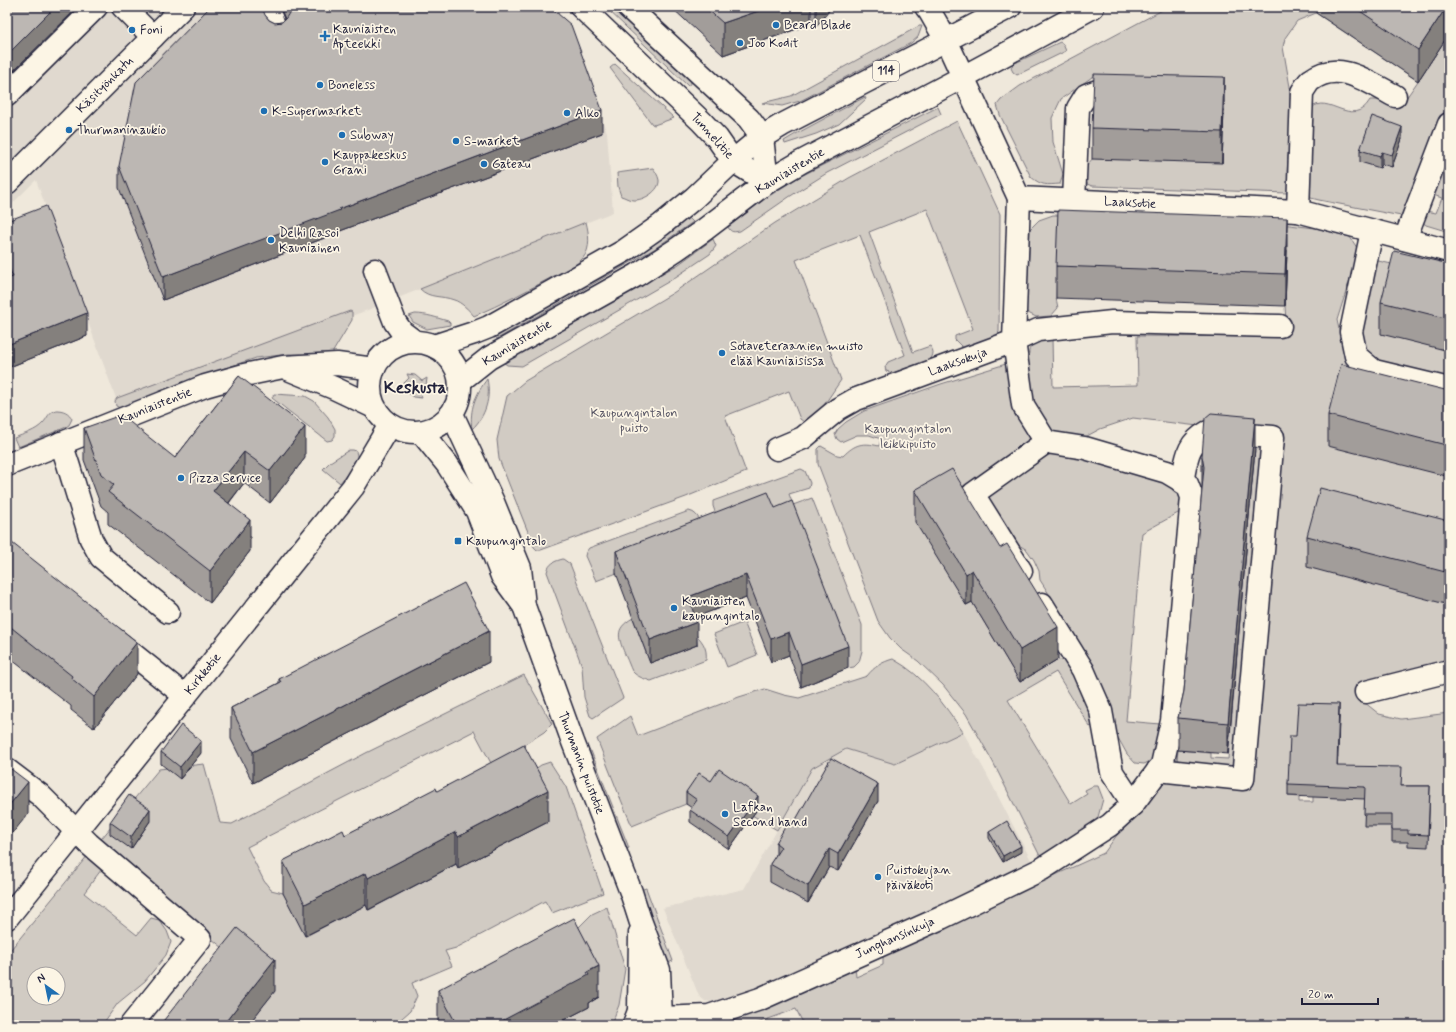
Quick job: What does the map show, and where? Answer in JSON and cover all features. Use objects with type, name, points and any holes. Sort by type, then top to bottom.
[{"type":"street","points":[[7,95],[96,7]]},
{"type":"street","points":[[123,7],[153,37]]},
{"type":"street","name":"Käsityönkatu","points":[[7,184],[183,7]]},
{"type":"street","points":[[267,7],[277,33]]},
{"type":"street","name":"Tunnelitie","points":[[581,7],[701,121],[717,138],[733,160],[767,182]]},
{"type":"street","points":[[628,7],[749,119],[762,137],[767,182]]},
{"type":"street","points":[[926,7],[946,40],[1019,198],[1014,341],[1023,405],[1046,442]]},
{"type":"street","name":"Kauniaistentie","points":[[424,343],[474,333],[489,327],[624,251],[661,225],[694,198],[733,160],[762,137],[782,125],[1010,7]]},
{"type":"street","name":"Kauniaistentie","points":[[460,381],[489,358],[637,274],[677,249],[767,182],[808,158],[963,77],[1092,7]]},
{"type":"street","points":[[1298,211],[1302,92],[1311,80],[1327,72],[1353,74],[1395,96]]},
{"type":"street","points":[[1074,201],[1078,108],[1086,95],[1103,89],[1141,90]]},
{"type":"street","points":[[1405,239],[1449,124]]},
{"type":"street","name":"Laaksotie","points":[[1019,198],[1298,211],[1449,250]]},
{"type":"street","points":[[1372,231],[1351,332],[1356,356],[1374,371],[1449,389]]},
{"type":"street","points":[[375,270],[395,322],[402,332],[447,354],[455,366],[460,381],[459,398],[452,414],[446,421],[438,426],[421,432],[400,430],[390,425],[374,408],[371,398],[370,379],[374,369],[384,354],[391,349],[399,344],[424,343]]},
{"type":"street","name":"Laaksokuja","points":[[777,449],[803,438],[838,409],[854,400],[1014,341],[1038,330],[1112,322],[1280,326]]},
{"type":"street","name":"Kauniaistentie","points":[[7,465],[205,386],[244,375],[283,367],[337,364],[374,369]]},
{"type":"street","points":[[283,367],[334,388],[374,408]]},
{"type":"street","name":"Thurmanin puistotie","points":[[452,414],[493,502],[520,568],[524,606],[572,742],[631,892],[659,970],[660,1022]]},
{"type":"street","name":"Kirkkotie","points":[[7,918],[353,487],[390,425]]},
{"type":"street","name":"Thurmanin puistotie","points":[[421,432],[447,464],[477,511],[502,576],[524,606]]},
{"type":"street","points":[[1132,804],[1112,772],[1101,711],[1083,670],[973,494],[1046,442],[1085,448],[1167,472],[1182,482],[1190,447],[1199,437],[1208,432],[1273,437],[1243,779],[1158,770]]},
{"type":"street","points":[[61,443],[91,539],[101,557],[168,612]]},
{"type":"street","name":"Junghansinkuja","points":[[636,1018],[660,1022],[709,1016],[760,999],[940,918],[1042,869],[1110,825],[1132,804],[1162,765],[1172,721],[1192,497],[1187,484],[1182,482]]},
{"type":"street","points":[[99,627],[185,696]]},
{"type":"street","points":[[1366,692],[1449,671]]},
{"type":"street","points":[[7,770],[40,795],[76,832],[200,939],[131,1025]]},
{"type":"street","name":"Thurmanin puistotie","points":[[636,1018],[640,920]]},
{"type":"shaded area","points":[[90,7],[525,7],[571,48],[607,132],[613,212],[373,308],[118,404],[36,180],[7,209],[7,90]]},
{"type":"shaded area","name":"Puistokujan päiväkoti","points":[[963,732],[1033,864],[752,989],[717,1003],[705,1001],[699,996],[663,908],[744,889],[812,768],[846,749],[895,764]]},
{"type":"green space","points":[[605,7],[615,7],[692,81],[688,86]]},
{"type":"green space","points":[[1168,7],[1449,7],[1449,102],[1401,216],[1319,200],[1311,198],[1306,194],[1310,109],[1317,105],[1324,104],[1356,112],[1363,108],[1370,100],[1382,100],[1400,107],[1418,81],[1316,13],[1297,21],[1285,38],[1283,47],[1290,87],[1291,150],[1288,156],[1287,173],[1293,176],[1291,187],[1287,193],[1092,186],[1087,184],[1085,171],[1087,165],[1092,159],[1224,109],[1224,80],[1092,77],[1061,99],[1052,118],[1053,142],[1063,174],[1060,184],[1044,184],[1031,177],[1000,115],[997,105],[1001,100],[1020,86]]},
{"type":"green space","points":[[919,26],[922,26],[918,37],[911,43],[800,101],[782,106],[762,103],[791,96]]},
{"type":"green space","points":[[1060,42],[1063,44],[1066,51],[1017,75],[1013,72],[1011,68],[1013,64]]},
{"type":"green space","points":[[615,64],[674,118],[654,125],[652,124],[610,68]]},
{"type":"green space","points":[[865,97],[866,99],[839,124],[816,134],[785,144],[784,141],[794,135]]},
{"type":"green space","points":[[938,107],[941,114],[827,173],[740,231],[733,232],[728,227],[766,198],[797,178]]},
{"type":"green space","name":"Kaupungintalon puisto","points":[[957,121],[1000,214],[999,332],[994,338],[963,348],[955,340],[955,336],[973,329],[927,209],[869,232],[913,352],[930,346],[933,353],[930,360],[893,373],[886,371],[885,367],[888,362],[905,355],[860,235],[796,260],[841,380],[820,411],[804,422],[800,419],[789,391],[725,416],[746,472],[686,497],[541,550],[537,550],[534,547],[499,459],[497,440],[507,396],[525,381],[673,293],[775,223],[849,178]]},
{"type":"green space","points":[[1449,165],[1449,232],[1426,225],[1422,222],[1426,211],[1436,213],[1442,198],[1430,194],[1440,168]]},
{"type":"green space","points":[[653,168],[659,180],[659,184],[654,191],[646,197],[637,200],[630,200],[621,196],[618,187],[617,173]]},
{"type":"green space","points":[[1053,215],[1264,222],[1315,228],[1350,237],[1359,251],[1337,320],[1348,372],[1449,394],[1449,665],[1364,702],[1379,714],[1401,719],[1449,713],[1449,1025],[804,1025],[796,1009],[752,1025],[725,1025],[726,1021],[855,967],[856,977],[883,965],[883,953],[1104,853],[1153,785],[1162,779],[1250,788],[1278,434],[1133,418],[1100,429],[1074,443],[1051,436],[1031,401],[1029,382],[1029,351],[1034,343],[1040,340],[1052,338],[1053,387],[1138,385],[1137,336],[1287,337],[1285,306],[1287,250],[1058,242],[1056,298],[1058,308],[1051,316],[1036,317],[1026,312],[1030,229],[1039,220]],"holes":[[[1339,717],[1338,758],[1313,797],[1313,802],[1299,802],[1299,797],[1288,796],[1296,748]]]},
{"type":"green space","points":[[687,216],[693,222],[654,249],[497,339],[492,332]]},
{"type":"green space","points":[[586,222],[588,231],[588,246],[586,254],[580,261],[525,292],[474,316],[465,306],[457,301],[432,296],[420,289]]},
{"type":"green space","points":[[713,239],[716,246],[710,254],[668,282],[522,366],[507,365],[503,362],[679,264]]},
{"type":"green space","points":[[1374,260],[1449,277],[1449,380],[1374,363],[1366,353],[1361,342],[1362,319]]},
{"type":"green space","points":[[350,311],[352,312],[352,320],[331,355],[289,354],[256,358],[225,368],[120,408],[116,406],[115,401],[117,398]]},
{"type":"green space","points":[[415,314],[428,315],[448,321],[450,325],[427,329],[413,322],[409,316]]},
{"type":"green space","name":"Kaupungintalon leikkipuisto","points":[[1009,363],[1036,438],[952,500],[966,605],[972,602],[1020,682],[1058,659],[1066,662],[1072,668],[1082,686],[1094,724],[1090,727],[1056,672],[1008,700],[1071,804],[1087,794],[1085,790],[1093,786],[1098,786],[1103,799],[1098,817],[1092,830],[1042,860],[993,762],[966,714],[943,685],[918,661],[901,649],[890,638],[878,621],[818,464],[818,449],[821,446],[837,455],[843,456],[851,449],[859,445],[868,444],[879,446],[881,439],[869,435],[857,435],[841,442],[837,439],[835,434],[838,429],[846,422],[864,411],[941,384]]},
{"type":"green space","points":[[407,374],[415,375],[422,381],[427,378],[426,386],[420,393],[422,398],[413,397],[407,392],[402,393],[404,383],[409,378]]},
{"type":"green space","points":[[487,379],[488,399],[486,406],[481,418],[472,429],[471,422],[474,402]]},
{"type":"green space","points":[[274,394],[305,396],[314,401],[328,417],[335,429],[335,436],[332,440],[327,441],[272,398]]},
{"type":"green space","points":[[53,411],[63,411],[69,415],[72,419],[69,425],[18,447],[14,438],[37,428]]},
{"type":"green space","points":[[1263,442],[1236,760],[1232,769],[1179,765],[1177,761],[1178,750],[1211,753],[1211,758],[1228,759],[1255,446]]},
{"type":"green space","points":[[1047,449],[1152,473],[1178,491],[1183,502],[1182,510],[1142,533],[1126,721],[1160,724],[1153,760],[1144,764],[1135,763],[1127,754],[1117,736],[1091,667],[1065,619],[1040,580],[1039,571],[1034,560],[1027,550],[1014,542],[983,494]]},
{"type":"green space","points":[[349,450],[356,451],[358,460],[340,483],[323,469],[330,462]]},
{"type":"green space","points":[[801,469],[805,471],[810,483],[809,488],[789,494],[793,505],[812,498],[862,625],[862,651],[859,662],[854,667],[848,668],[722,532],[713,506],[713,501]]},
{"type":"green space","points":[[689,511],[693,512],[699,518],[706,539],[596,581],[585,556],[589,548]]},
{"type":"green space","points":[[563,559],[570,564],[623,698],[593,718],[590,716],[584,697],[582,666],[547,572],[549,566]]},
{"type":"green space","points":[[633,618],[650,663],[692,631],[705,647],[706,660],[651,681],[644,679],[632,671],[621,645],[619,635],[622,626]]},
{"type":"green space","points":[[744,622],[757,655],[727,667],[714,634]]},
{"type":"green space","points":[[893,659],[924,682],[941,701],[963,732],[895,764],[846,749],[812,768],[777,830],[752,815],[757,808],[686,804],[632,826],[597,739],[630,716],[638,736],[739,697],[765,689],[799,698],[867,676],[878,665]]},
{"type":"green space","points":[[524,675],[552,724],[544,732],[492,765],[474,731],[247,847],[264,881],[271,890],[283,893],[306,936],[366,905],[369,910],[456,864],[459,868],[524,777],[541,765],[550,762],[566,787],[603,893],[552,913],[545,901],[456,948],[445,951],[452,966],[412,983],[417,996],[410,1011],[394,1025],[248,1025],[275,991],[97,844],[159,769],[204,764],[220,823],[232,824],[366,753]]},
{"type":"green space","points":[[591,751],[629,848],[625,850],[586,752]]},
{"type":"green space","points":[[88,855],[104,866],[84,893],[137,935],[151,918],[159,920],[167,931],[171,942],[166,955],[145,981],[118,1003],[102,1025],[7,1025],[7,954]]},
{"type":"green space","points":[[646,888],[673,961],[665,964],[637,891]]},
{"type":"green space","points":[[607,907],[625,969],[619,1005],[611,1025],[554,1025],[576,930],[592,914]]},
{"type":"building","points":[[7,7],[55,7],[7,55]]},
{"type":"building","name":"Kauppakeskus Grani","points":[[210,7],[262,7],[269,20],[275,23],[282,22],[286,18],[289,13],[289,7],[550,7],[571,25],[602,110],[163,277],[119,166],[136,82]]},
{"type":"building","points":[[705,7],[770,7],[723,23]]},
{"type":"building","points":[[1354,7],[1443,7],[1445,9],[1418,50]]},
{"type":"building","points":[[1094,74],[1224,77],[1222,132],[1092,128]]},
{"type":"building","points":[[1372,116],[1402,127],[1392,155],[1382,152],[1380,156],[1360,150]]},
{"type":"building","points":[[46,206],[87,313],[7,345],[7,279],[13,277],[7,263],[7,221]]},
{"type":"building","points":[[1058,210],[1287,218],[1285,274],[1056,266]]},
{"type":"building","points":[[1394,251],[1449,264],[1449,319],[1381,302]]},
{"type":"building","points":[[1341,364],[1449,391],[1449,433],[1446,445],[1328,415]]},
{"type":"building","points":[[239,376],[305,427],[270,471],[244,452],[213,491],[250,520],[210,571],[108,492],[114,485],[101,474],[84,428],[121,415],[175,458]]},
{"type":"building","points":[[1211,413],[1255,417],[1228,723],[1178,718],[1184,691],[1204,467],[1202,456],[1205,418]]},
{"type":"building","points":[[952,469],[1000,548],[1007,544],[1058,627],[1020,650],[972,570],[966,574],[915,490]]},
{"type":"building","points":[[1320,488],[1449,521],[1449,573],[1307,536]]},
{"type":"building","name":"Kauniaisten kaupungintalo","points":[[768,492],[775,508],[792,501],[848,646],[801,664],[789,632],[771,639],[746,575],[688,597],[697,622],[650,640],[616,551]]},
{"type":"building","points":[[7,539],[137,642],[94,697],[71,678],[72,676],[7,624]]},
{"type":"building","points":[[464,583],[489,631],[253,752],[231,708],[281,682],[279,679]]},
{"type":"building","points":[[1298,703],[1339,704],[1337,766],[1402,767],[1401,786],[1430,786],[1428,835],[1408,834],[1408,830],[1392,830],[1392,814],[1364,814],[1365,787],[1288,784],[1290,736],[1296,736]]},
{"type":"building","points":[[181,725],[201,741],[180,767],[161,752]]},
{"type":"building","points":[[524,745],[548,790],[458,837],[456,832],[368,878],[366,873],[305,904],[283,861],[343,830],[345,835],[436,788],[437,791]]},
{"type":"building","points":[[831,758],[878,784],[838,854],[829,849],[808,886],[770,864],[781,847],[776,843],[789,820],[794,823]]},
{"type":"building","points":[[7,766],[28,782],[7,808]]},
{"type":"building","name":"Lafkan Second hand","points":[[719,769],[758,796],[729,837],[690,810],[697,800],[686,792],[699,773],[711,781]]},
{"type":"building","points":[[129,795],[150,809],[131,837],[110,822]]},
{"type":"building","points":[[1007,821],[1021,846],[1003,856],[989,832]]},
{"type":"building","points":[[574,918],[599,966],[587,972],[589,975],[494,1025],[457,1025],[438,990]]},
{"type":"building","points":[[237,928],[275,959],[223,1025],[160,1025]]},
{"type":"place","name":"Beard Blade","points":[[776,25]]},
{"type":"place","name":"Foni","points":[[132,30]]},
{"type":"place","name":"Kauniaisten Apteekki","points":[[325,36]]},
{"type":"place","name":"Joo Kodit","points":[[740,43]]},
{"type":"place","name":"Boneless","points":[[320,85]]},
{"type":"place","name":"K-Supermarket","points":[[264,111]]},
{"type":"place","name":"Alko","points":[[567,113]]},
{"type":"place","name":"Thurmaninaukio","points":[[69,130]]},
{"type":"place","name":"Subway","points":[[342,135]]},
{"type":"place","name":"S-market","points":[[456,141]]},
{"type":"place","name":"Kauppakeskus Grani","points":[[325,162]]},
{"type":"place","name":"Gateau","points":[[484,164]]},
{"type":"place","name":"Delhi Rasoi Kauniainen","points":[[271,240]]},
{"type":"place","name":"Sotaveteraanien muisto elää Kauniaisissa","points":[[722,353]]},
{"type":"place","name":"Pizza Service","points":[[181,478]]},
{"type":"place","name":"Kaupungintalo","points":[[458,541]]},
{"type":"place","name":"Kauniaisten kaupungintalo","points":[[674,608]]},
{"type":"place","name":"Lafkan Second hand","points":[[725,814]]},
{"type":"place","name":"Puistokujan päiväkoti","points":[[878,877]]},
{"type":"district","name":"Keskusta","points":[[415,388]]}]
